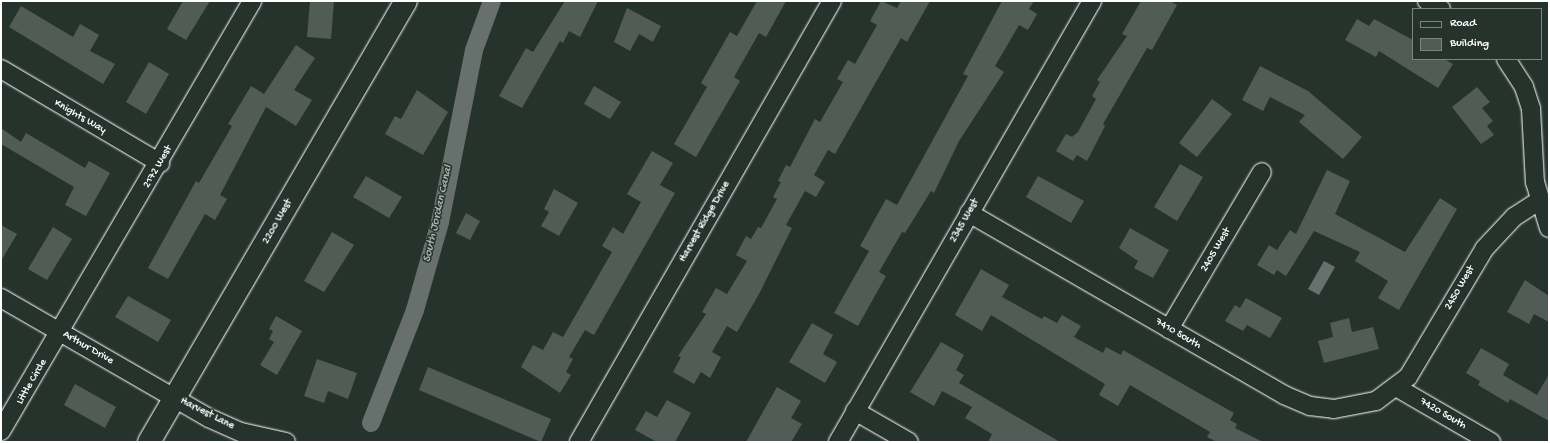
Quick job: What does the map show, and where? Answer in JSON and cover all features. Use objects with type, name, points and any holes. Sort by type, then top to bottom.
[{"type":"street","name":"2172 West","points":[[61,332],[160,163],[252,1]]},
{"type":"street","name":"2200 West","points":[[149,442],[406,1]]},
{"type":"street","name":"Harvest Ridge Drive","points":[[579,442],[832,1]]},
{"type":"street","name":"2345 West","points":[[838,442],[1092,1]]},
{"type":"street","points":[[1427,1],[1439,8]]},
{"type":"street","points":[[1507,60],[1524,87],[1531,109],[1539,201],[1549,228]]},
{"type":"street","name":"Knights Way","points":[[1,70],[160,163]]},
{"type":"street","name":"2405 West","points":[[1169,329],[1262,172]]},
{"type":"street","name":"2450 West","points":[[1396,387],[1418,362],[1485,248],[1514,217],[1539,201]]},
{"type":"street","name":"7410 South","points":[[969,214],[1284,395],[1310,406],[1355,407],[1376,400],[1396,387]]},
{"type":"street","name":"Arthur Drive","points":[[1,298],[175,397]]},
{"type":"street","name":"Little Circle","points":[[1,431],[61,332]]},
{"type":"street","name":"7420 South","points":[[1396,387],[1490,442]]},
{"type":"street","name":"Harvest Lane","points":[[175,397],[241,432],[286,442]]},
{"type":"street","points":[[856,411],[909,442]]},
{"type":"shaded area","points":[[1324,261],[1335,267],[1319,295],[1308,289]]},
{"type":"building","points":[[183,1],[210,1],[186,40],[167,29]]},
{"type":"building","points":[[310,1],[334,1],[331,39],[307,37]]},
{"type":"building","points":[[565,1],[598,1],[580,37],[569,31],[563,43],[560,41],[522,108],[499,96],[526,48],[533,52]]},
{"type":"building","points":[[757,1],[786,1],[766,37],[759,33],[734,77],[740,81],[696,157],[674,144],[707,87],[701,83],[730,32],[737,36]]},
{"type":"building","points":[[881,1],[897,8],[901,1],[930,1],[907,42],[901,38],[835,154],[828,150],[814,175],[825,182],[816,197],[805,191],[786,225],[792,228],[759,294],[737,332],[727,326],[712,352],[721,357],[710,378],[701,372],[694,384],[673,372],[681,357],[678,356],[706,314],[702,312],[716,288],[727,294],[747,261],[736,255],[746,236],[751,239],[758,227],[761,228],[777,199],[773,197],[781,182],[778,181],[786,165],[790,167],[815,119],[820,122],[843,82],[837,79],[848,60],[855,64],[877,25],[870,21]]},
{"type":"building","points":[[1002,1],[1034,1],[1029,9],[1037,14],[1028,30],[1019,25],[995,66],[1004,72],[959,141],[934,193],[931,191],[905,233],[902,232],[879,272],[886,276],[858,326],[834,313],[869,251],[860,246],[886,199],[897,205],[968,76],[963,74]]},
{"type":"building","points":[[1141,1],[1170,1],[1177,5],[1152,50],[1147,48],[1103,124],[1105,126],[1087,161],[1077,155],[1073,161],[1056,151],[1066,134],[1072,137],[1078,132],[1096,99],[1092,96],[1100,82],[1097,80],[1127,36],[1122,34]]},
{"type":"building","points":[[21,6],[73,37],[80,24],[99,35],[90,51],[115,64],[103,84],[9,27]]},
{"type":"building","points":[[627,8],[661,26],[653,42],[639,34],[630,51],[614,42]]},
{"type":"building","points":[[1357,19],[1369,26],[1374,19],[1412,39],[1412,60],[1446,60],[1453,64],[1438,88],[1379,51],[1376,57],[1345,40]]},
{"type":"building","points":[[296,45],[315,58],[294,90],[312,100],[296,126],[266,107],[220,195],[227,199],[215,220],[205,214],[168,279],[148,268],[196,181],[199,183],[232,126],[228,124],[251,86],[264,94]]},
{"type":"building","points":[[149,62],[169,74],[146,114],[126,102]]},
{"type":"building","points":[[1260,66],[1308,91],[1362,137],[1343,159],[1299,122],[1305,115],[1270,97],[1263,111],[1242,100]]},
{"type":"building","points":[[594,86],[621,102],[610,119],[584,104]]},
{"type":"building","points":[[1477,87],[1490,102],[1482,108],[1493,121],[1487,126],[1494,135],[1481,144],[1452,107]]},
{"type":"building","points":[[417,90],[448,112],[423,155],[385,134],[395,116],[401,119]]},
{"type":"building","points":[[1212,99],[1232,114],[1197,157],[1179,143]]},
{"type":"building","points":[[1,128],[21,142],[26,133],[85,168],[89,161],[110,173],[86,216],[65,205],[74,187],[1,144]]},
{"type":"building","points":[[652,151],[673,163],[660,185],[675,193],[594,335],[585,330],[569,357],[573,359],[566,372],[571,375],[560,393],[521,367],[533,345],[543,350],[553,332],[563,337],[612,252],[602,246],[613,227],[623,234],[641,202],[627,194]]},
{"type":"building","points":[[1180,164],[1203,177],[1177,221],[1154,207]]},
{"type":"building","points":[[1327,170],[1350,181],[1335,214],[1405,252],[1440,198],[1457,209],[1399,310],[1378,298],[1388,281],[1355,261],[1360,252],[1314,231],[1286,276],[1277,270],[1274,275],[1257,265],[1269,245],[1277,250],[1290,230],[1296,234]]},
{"type":"building","points":[[366,176],[402,197],[389,218],[353,197]]},
{"type":"building","points":[[1038,176],[1084,201],[1071,223],[1026,197]]},
{"type":"building","points":[[554,189],[578,203],[559,236],[541,226],[549,212],[544,209]]},
{"type":"building","points":[[466,213],[480,221],[470,240],[456,233]]},
{"type":"building","points":[[1,225],[17,234],[1,261]]},
{"type":"building","points":[[53,227],[72,239],[47,280],[28,269]]},
{"type":"building","points":[[1130,228],[1169,250],[1153,278],[1134,268],[1138,261],[1119,248]]},
{"type":"building","points":[[332,232],[354,245],[324,292],[304,281]]},
{"type":"building","points":[[981,269],[1009,285],[1002,297],[1042,319],[1044,316],[1057,323],[1062,315],[1081,326],[1074,337],[1103,353],[1106,347],[1121,355],[1123,350],[1234,413],[1230,420],[1237,424],[1235,428],[1263,442],[1217,442],[1207,437],[1210,432],[1130,385],[1118,406],[1099,395],[1105,384],[991,315],[982,331],[955,315]]},
{"type":"building","points":[[1525,280],[1549,296],[1549,322],[1534,314],[1529,324],[1507,312]]},
{"type":"building","points":[[128,296],[171,320],[158,342],[115,317]]},
{"type":"building","points":[[1246,298],[1282,318],[1270,338],[1247,325],[1243,331],[1225,321],[1235,305],[1240,308]]},
{"type":"building","points":[[276,316],[302,331],[277,375],[260,365],[274,342],[269,339],[273,331],[269,329]]},
{"type":"building","points":[[1349,318],[1352,332],[1373,327],[1379,349],[1324,363],[1318,341],[1333,337],[1330,323]]},
{"type":"building","points":[[812,323],[833,335],[823,354],[837,362],[825,383],[789,362]]},
{"type":"building","points":[[941,342],[964,355],[956,370],[964,375],[959,383],[1060,442],[988,442],[992,434],[965,418],[972,407],[942,391],[934,406],[910,392]]},
{"type":"building","points":[[1481,348],[1509,364],[1503,375],[1537,395],[1549,374],[1549,421],[1510,399],[1508,403],[1478,385],[1480,381],[1466,373]]},
{"type":"building","points":[[317,359],[357,373],[348,399],[328,391],[324,403],[304,396]]},
{"type":"building","points":[[428,367],[551,419],[541,442],[419,390]]},
{"type":"building","points":[[75,384],[116,407],[105,428],[64,405]]},
{"type":"building","points":[[777,387],[801,401],[791,418],[802,424],[791,442],[746,442]]},
{"type":"building","points":[[667,400],[691,413],[675,442],[657,442],[635,430],[646,411],[657,417]]},
{"type":"waterway","name":"South Jordan Canal","points":[[371,423],[415,310],[440,222],[474,50],[492,1]]}]
